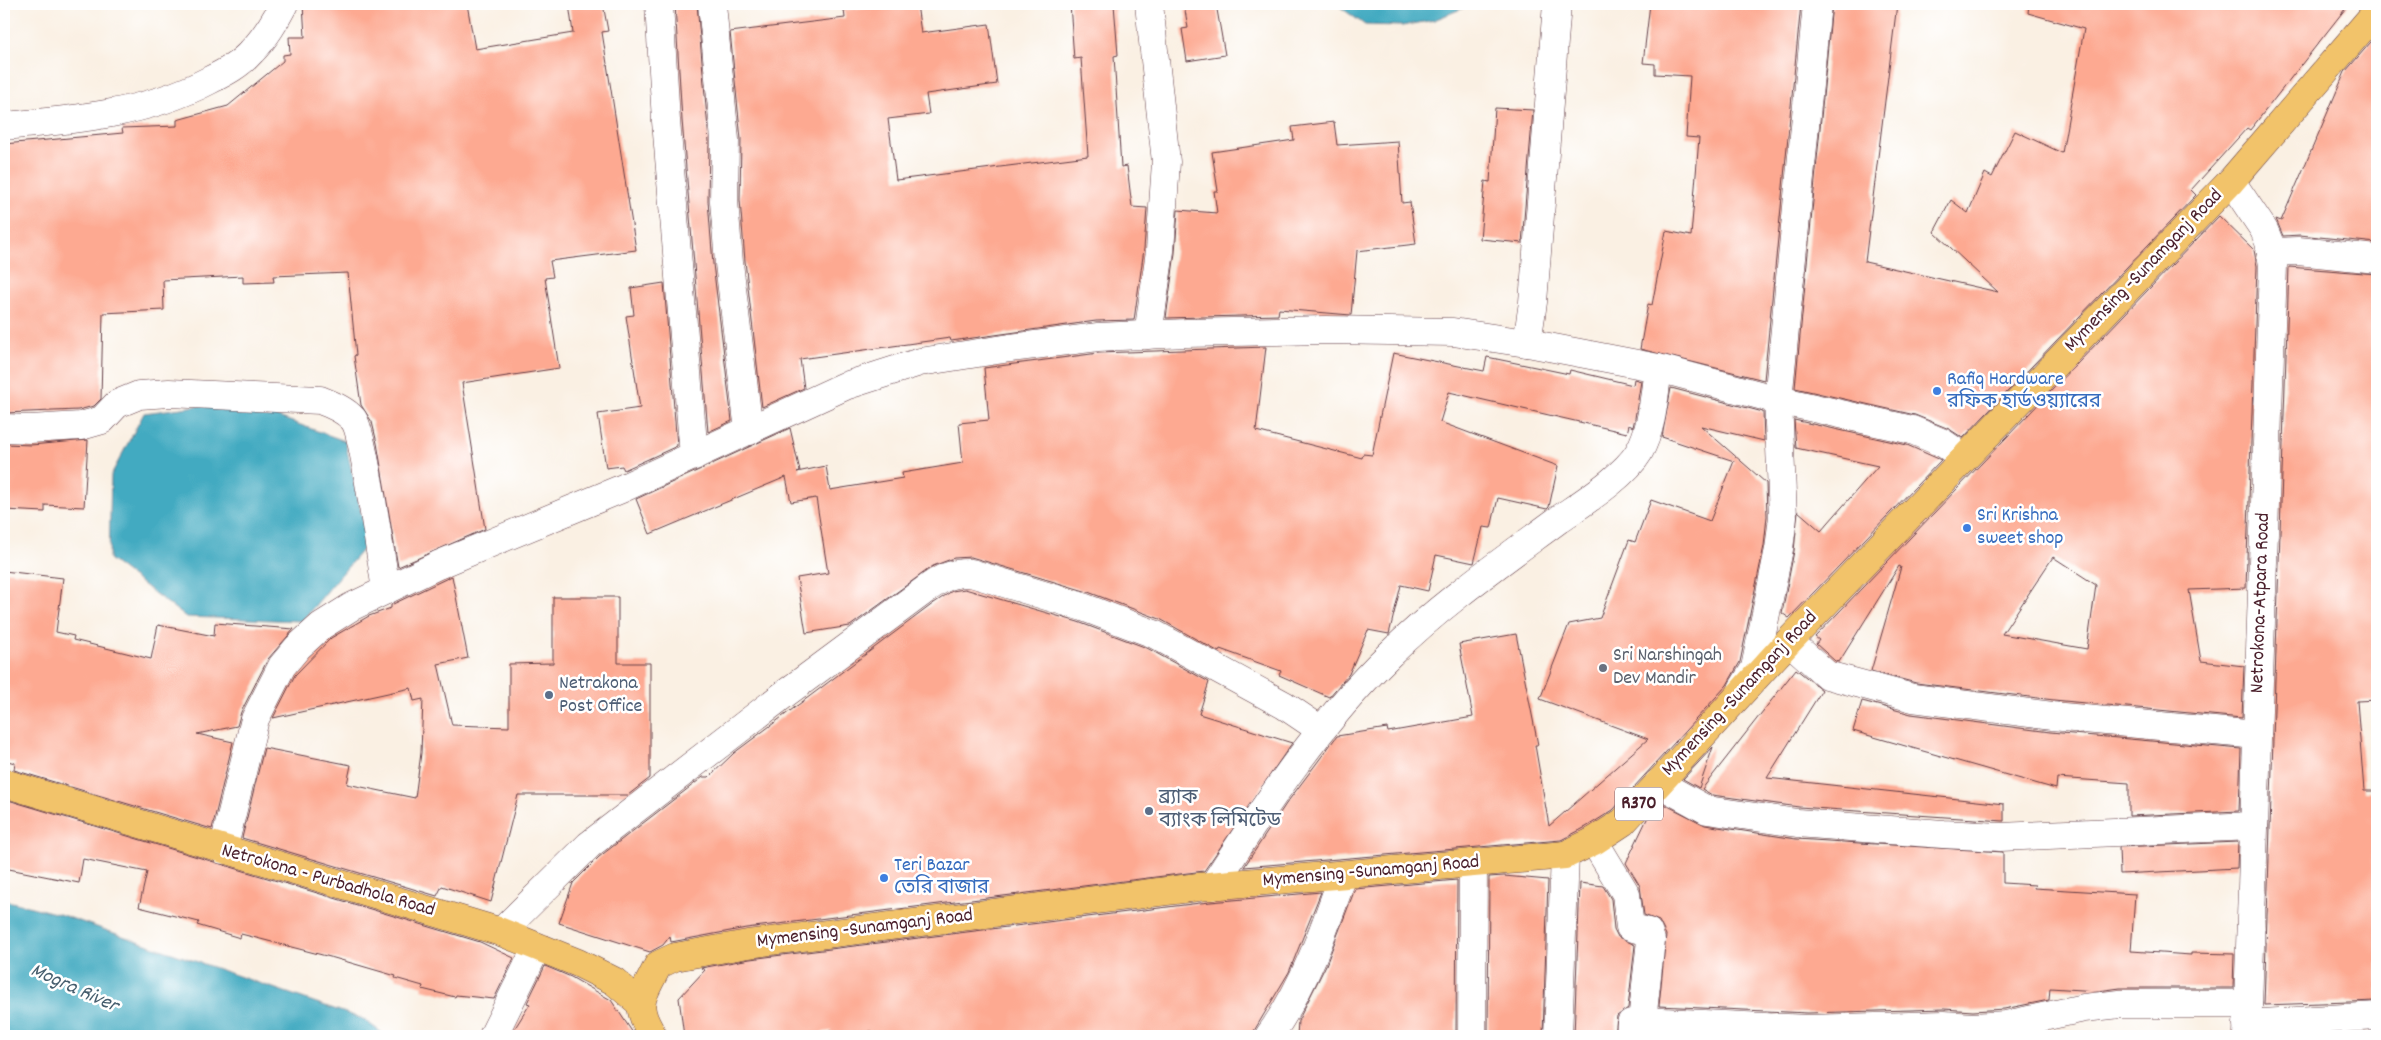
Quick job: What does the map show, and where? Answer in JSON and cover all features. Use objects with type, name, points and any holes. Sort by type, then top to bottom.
[{"type":"main road","name":"Mymensing -Sunamganj Road","points":[[640,1003],[658,964],[675,957],[748,944],[1213,886],[1565,855],[1594,841],[1623,822],[1739,694],[1963,457],[2231,181],[2377,11]]},
{"type":"main road","name":"Netrokona - Purbadhola Road","points":[[4,783],[501,932],[578,963],[614,981],[640,1003]]},
{"type":"main road","points":[[640,1003],[642,1019],[653,1036]]},
{"type":"street","points":[[4,126],[56,122],[156,104],[193,89],[230,70],[252,52],[269,31],[284,4]]},
{"type":"street","points":[[659,4],[666,121],[694,456]]},
{"type":"street","points":[[712,4],[725,140],[724,201],[729,262],[749,431]]},
{"type":"street","points":[[1148,335],[1160,251],[1166,162],[1149,4]]},
{"type":"street","points":[[1527,343],[1534,292],[1557,4]]},
{"type":"street","points":[[1739,694],[1755,668],[1779,549],[1783,518],[1778,400],[1817,4]]},
{"type":"street","name":"Netrokona-Atpara Road","points":[[2231,181],[2264,230],[2273,265],[2247,1021]]},
{"type":"street","points":[[2271,252],[2298,251],[2377,259]]},
{"type":"street","points":[[223,850],[255,720],[282,666],[298,647],[321,626],[351,607],[438,565],[622,489],[845,386],[920,362],[1098,337],[1326,330],[1453,332],[1527,343],[1658,368],[1778,400],[1912,430],[1943,443],[1963,457]]},
{"type":"street","points":[[1213,886],[1259,815],[1322,730],[1388,656],[1437,610],[1609,484],[1638,454],[1649,428],[1658,368]]},
{"type":"street","points":[[4,428],[30,429],[81,426],[102,420],[117,404],[139,395],[169,393],[320,400],[342,410],[355,420],[362,449],[386,590]]},
{"type":"street","points":[[501,932],[589,845],[782,696],[925,590],[944,576],[958,572],[971,573],[1083,607],[1154,634],[1284,706],[1322,730]]},
{"type":"street","points":[[1789,641],[1827,675],[1913,698],[2052,716],[2257,735]]},
{"type":"street","points":[[1658,783],[1707,810],[1797,823],[1943,834],[2000,837],[2254,826]]},
{"type":"street","points":[[1594,841],[1626,894],[1630,927],[1648,932],[1650,940],[1636,1028],[1808,1029],[1944,1025],[1970,1032],[2084,1008],[2120,1004],[2247,1021],[2377,1016]]},
{"type":"street","points":[[1558,1036],[1565,855]]},
{"type":"street","points":[[1472,1036],[1473,863]]},
{"type":"street","points":[[1269,1036],[1310,963],[1326,925],[1343,875]]},
{"type":"street","points":[[493,1036],[537,947]]},
{"type":"water","points":[[1336,4],[1473,4],[1434,20],[1402,26],[1365,25]]},
{"type":"water","points":[[234,401],[345,441],[368,543],[302,621],[186,617],[109,559],[111,475],[144,413]]},
{"type":"water","name":"Mogra River","points":[[4,900],[59,914],[363,1019],[386,1036],[4,1036]]},
{"type":"building","points":[[303,4],[467,4],[475,49],[573,33],[569,4],[603,4],[608,31],[602,32],[636,250],[550,261],[553,277],[545,278],[559,368],[462,383],[485,529],[398,567],[377,443],[372,422],[361,405],[354,356],[356,355],[348,273],[273,276],[274,282],[243,283],[243,276],[163,280],[164,310],[103,313],[101,399],[94,406],[78,410],[4,413],[4,144],[123,133],[122,128],[177,126],[177,120],[228,106],[283,61],[283,55],[290,54],[289,37],[305,37]]},
{"type":"building","points":[[675,4],[697,4],[709,141],[708,201],[713,264],[732,421],[708,432],[682,120]]},
{"type":"building","points":[[892,4],[917,4],[921,33],[989,24],[997,84],[926,94],[929,114],[888,119],[896,180],[1088,156],[1081,58],[1074,59],[1070,4],[1114,4],[1118,55],[1114,56],[1121,167],[1127,166],[1132,207],[1147,208],[1144,249],[1134,320],[1096,321],[951,341],[950,338],[800,359],[804,388],[762,407],[745,261],[740,200],[741,139],[730,32],[845,18],[844,10]]},
{"type":"building","points":[[1184,4],[1216,4],[1225,55],[1187,61],[1182,29],[1188,28]]},
{"type":"building","points":[[1650,4],[1801,4],[1764,380],[1640,349],[1648,304],[1652,305],[1666,231],[1691,236],[1699,138],[1686,137],[1690,76],[1655,74],[1655,64],[1643,63]]},
{"type":"building","points":[[1832,4],[1897,4],[1865,262],[1998,292],[1934,232],[1951,200],[1968,213],[1985,173],[1992,177],[2015,131],[2062,153],[2084,29],[2028,13],[2029,4],[2349,4],[2250,130],[2247,128],[2191,190],[2196,195],[1963,438],[1949,429],[1915,415],[1795,388]]},
{"type":"building","points":[[2377,35],[2377,243],[2300,235],[2283,236],[2276,219],[2281,221],[2345,72]]},
{"type":"building","points":[[1495,108],[1533,110],[1522,243],[1480,239],[1485,181],[1490,182]]},
{"type":"building","points":[[1334,122],[1337,145],[1398,141],[1402,203],[1410,202],[1416,244],[1357,251],[1351,315],[1279,309],[1278,315],[1166,318],[1175,253],[1178,210],[1217,213],[1214,191],[1218,191],[1212,152],[1294,140],[1292,127]]},
{"type":"building","points":[[2219,216],[2254,250],[2257,266],[2246,588],[2189,590],[2201,661],[2244,666],[2242,718],[2054,700],[1916,683],[1871,671],[1901,567],[1899,566],[1839,662],[1835,661],[1816,644],[1819,640],[1815,637]],"holes":[[[2053,557],[2096,585],[2087,649],[2002,634]]]},
{"type":"building","points":[[2289,267],[2377,274],[2377,700],[2357,701],[2364,791],[2377,791],[2377,1001],[2264,1005]]},
{"type":"building","points":[[664,283],[677,446],[624,470],[622,466],[606,468],[598,414],[640,408],[626,316],[634,315],[631,288]]},
{"type":"building","points":[[1266,347],[1256,431],[1362,458],[1363,454],[1372,455],[1393,353],[1484,371],[1487,357],[1569,374],[1570,370],[1633,385],[1634,379],[1641,381],[1633,427],[1629,425],[1627,433],[1449,392],[1440,422],[1558,466],[1549,507],[1547,509],[1498,498],[1491,528],[1483,527],[1474,563],[1436,555],[1428,591],[1401,585],[1389,634],[1368,630],[1349,674],[1329,697],[1279,675],[1281,671],[1220,649],[1219,652],[1160,619],[1088,592],[971,557],[954,558],[933,566],[850,626],[806,633],[797,578],[828,573],[816,498],[791,502],[786,477],[650,534],[636,499],[790,428],[800,471],[797,472],[826,466],[830,490],[903,478],[902,473],[963,463],[959,423],[989,420],[984,368],[1099,353]]},
{"type":"building","points":[[1671,388],[1763,412],[1764,441],[1701,426],[1766,483],[1767,516],[1764,546],[1740,662],[1727,685],[1613,810],[1561,840],[1244,867],[1286,804],[1337,736],[1387,728],[1388,732],[1473,717],[1459,644],[1516,634],[1538,745],[1535,745],[1549,826],[1648,739],[1540,699],[1569,624],[1600,618],[1629,540],[1635,542],[1651,500],[1710,521],[1734,461],[1662,437]]},
{"type":"building","points":[[1794,420],[1907,445],[1941,460],[1789,618],[1782,613],[1794,551],[1798,511],[1821,531],[1878,466],[1796,448]]},
{"type":"building","points":[[88,440],[84,507],[45,505],[45,512],[4,510],[4,444],[31,445]]},
{"type":"building","points":[[4,571],[63,578],[56,632],[74,636],[73,640],[151,659],[158,625],[214,636],[215,623],[294,629],[268,659],[241,712],[237,726],[197,734],[233,742],[212,829],[14,770],[15,763],[4,760]]},
{"type":"building","points":[[452,576],[468,658],[438,664],[452,725],[509,727],[509,664],[553,663],[553,597],[618,597],[618,663],[650,663],[650,778],[628,795],[518,795],[491,902],[442,886],[437,896],[242,838],[264,748],[351,765],[347,784],[415,798],[421,753],[423,699],[414,701],[411,688],[273,718],[295,675],[331,638],[369,616],[391,608],[391,605]]},
{"type":"building","points":[[965,589],[1078,622],[1147,648],[1209,682],[1199,714],[1292,743],[1204,871],[746,928],[671,942],[670,936],[663,945],[650,952],[559,923],[573,883],[599,857],[703,777],[709,777],[734,753],[934,603],[952,591]]},
{"type":"building","points":[[1796,669],[1822,690],[1767,778],[2004,804],[2004,821],[1799,807],[1712,795],[1702,789]]},
{"type":"building","points":[[1862,701],[1911,714],[2050,732],[2241,749],[2239,811],[2129,816],[2129,783],[2057,778],[2056,789],[1853,731]]},
{"type":"building","points":[[1713,747],[1699,788],[1683,779]]},
{"type":"building","points":[[8,800],[480,942],[514,958],[494,999],[456,995],[455,997],[422,989],[423,986],[395,978],[396,976],[334,958],[241,934],[240,938],[197,925],[199,922],[139,907],[147,872],[83,859],[79,883],[4,868],[4,822]]},
{"type":"building","points":[[1662,803],[1705,825],[1796,839],[2003,852],[2003,883],[2035,885],[2034,888],[2135,894],[2131,951],[2191,955],[2191,953],[2234,954],[2233,988],[2120,988],[2098,991],[2050,988],[2049,1000],[2004,1009],[1973,1011],[1944,1009],[1808,1013],[1659,1006],[1666,935],[1659,921],[1644,915],[1640,886],[1626,863],[1647,819]]},
{"type":"building","points":[[2238,842],[2237,868],[2120,874],[2119,847]]},
{"type":"building","points":[[1504,876],[1548,880],[1543,1036],[1488,1036],[1489,877]]},
{"type":"building","points":[[1457,880],[1456,1036],[1297,1036],[1298,1021],[1326,965],[1355,889]]},
{"type":"building","points":[[1580,883],[1603,886],[1611,899],[1614,929],[1618,937],[1635,945],[1628,1008],[1617,1016],[1615,1036],[1574,1036]]},
{"type":"building","points":[[1321,892],[1289,972],[1251,1036],[872,1036],[872,1031],[831,1036],[831,1031],[796,1036],[684,1036],[679,998],[705,970],[701,968],[750,959],[1200,903]]},
{"type":"building","points":[[545,966],[571,977],[611,1000],[635,1036],[510,1036],[530,1004],[527,1003]]},
{"type":"place","name":"Rafiq Hardware রফিক হার্ডওয়্যারের","points":[[1937,391]]},
{"type":"place","name":"Sri Krishna sweet shop","points":[[1967,528]]},
{"type":"place","name":"Sri Narshingah Dev Mandir","points":[[1603,668]]},
{"type":"place","name":"Netrakona Post Office","points":[[549,695]]},
{"type":"place","name":"ব্র্যাক ব্যাংক লিমিটেড","points":[[1149,811]]},
{"type":"place","name":"Teri Bazar তেরি বাজার","points":[[884,878]]}]
